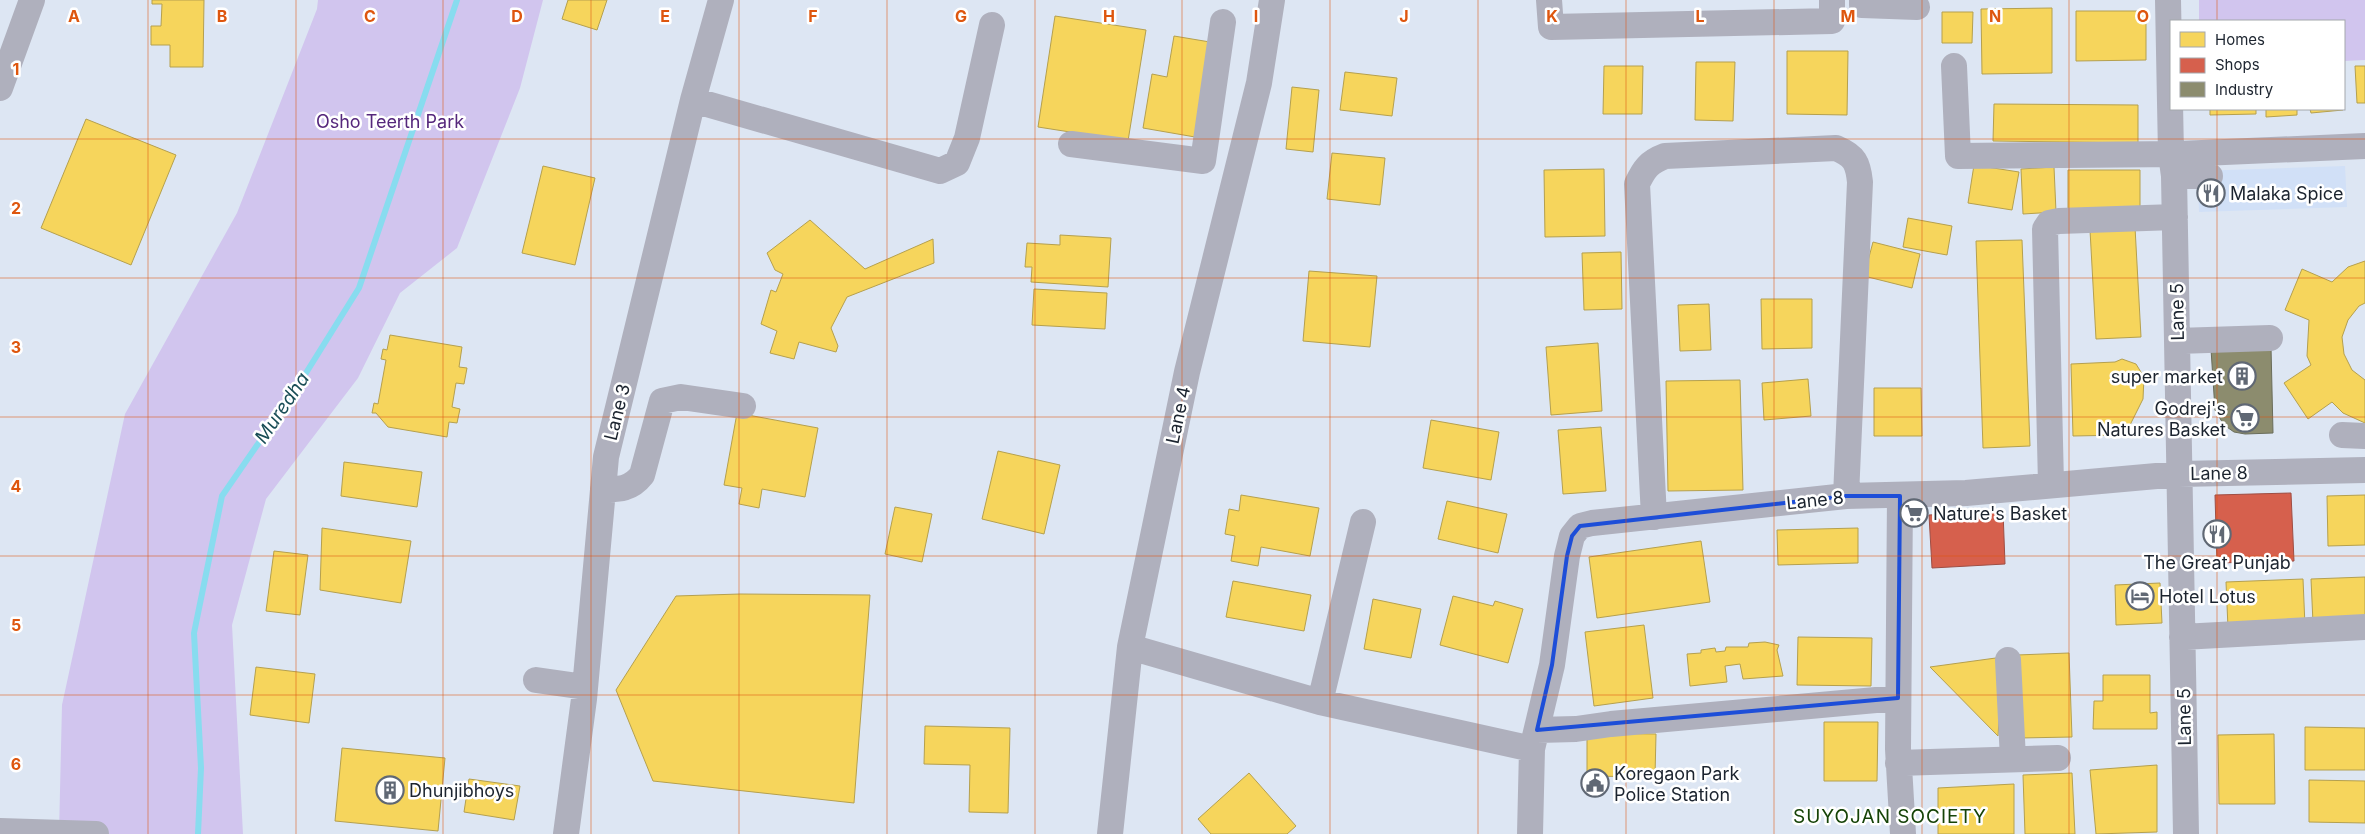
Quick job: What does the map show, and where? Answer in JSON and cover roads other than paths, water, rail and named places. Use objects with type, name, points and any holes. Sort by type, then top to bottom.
[{"type":"street","points":[[0,88],[32,0]]},
{"type":"street","name":"Lane 3","points":[[566,834],[585,687],[606,457],[692,100],[721,0]]},
{"type":"street","name":"Lane 4","points":[[1110,834],[1130,647],[1187,372],[1259,83],[1272,0]]},
{"type":"street","points":[[1549,0],[1551,27],[1832,21],[1832,0]]},
{"type":"street","points":[[1862,0],[1862,5],[1917,7]]},
{"type":"street","name":"Lane 5","points":[[2168,0],[2170,66]]},
{"type":"street","points":[[1071,144],[1203,161],[1223,22]]},
{"type":"street","points":[[692,100],[940,171],[957,162],[967,138],[992,24]]},
{"type":"street","points":[[1954,66],[1958,156],[2173,165],[2365,146]]},
{"type":"street","points":[[1212,102],[1252,112]]},
{"type":"street","name":"Lane 5","points":[[2171,110],[2175,216],[2186,834]]},
{"type":"street","points":[[1654,517],[1637,184],[1644,169],[1652,161],[1665,156],[1836,148],[1850,154],[1858,168],[1860,182],[1846,496]]},
{"type":"street","points":[[2173,165],[2210,176]]},
{"type":"street","points":[[2051,484],[2045,229],[2049,224],[2059,221],[2175,216]]},
{"type":"street","points":[[2177,341],[2270,338]]},
{"type":"street","points":[[603,489],[620,490],[635,484],[642,475],[662,401],[670,398],[689,397],[743,406]]},
{"type":"street","name":"Lane 8","points":[[1530,834],[1534,739],[1552,665],[1572,536],[1580,526],[1592,523],[1846,496],[1966,493],[2180,474],[2365,470]]},
{"type":"street","points":[[1900,496],[1898,763],[1903,834]]},
{"type":"street","points":[[1320,702],[1363,522]]},
{"type":"street","points":[[2182,637],[2365,627]]},
{"type":"street","points":[[1130,647],[1320,702],[1534,739],[1576,729],[1610,724],[1898,698]]},
{"type":"street","points":[[2008,660],[2014,759]]},
{"type":"street","points":[[536,680],[585,687]]},
{"type":"street","points":[[1898,763],[2058,758]]},
{"type":"street","points":[[0,831],[96,834]]},
{"type":"waterway","name":"Muredha","points":[[198,834],[201,768],[194,633],[222,496],[296,389],[359,288],[457,0]]},
{"type":"place","name":"Malaka Spice","points":[[2211,193]]},
{"type":"place","name":"super market","points":[[2242,376]]},
{"type":"place","name":"Godrej's Natures Basket","points":[[2245,418]]},
{"type":"place","name":"Nature's Basket","points":[[1914,513]]},
{"type":"place","name":"The Great Punjab","points":[[2217,534]]},
{"type":"place","name":"Hotel Lotus","points":[[2140,596]]},
{"type":"place","name":"Koregaon Park Police Station","points":[[1595,783]]},
{"type":"place","name":"Dhunjibhoys","points":[[390,790]]},
{"type":"district","name":"SUYOJAN SOCIETY","points":[[1890,816]]},
{"type":"park label","name":"Osho Teerth Park","points":[[390,121]]}]
